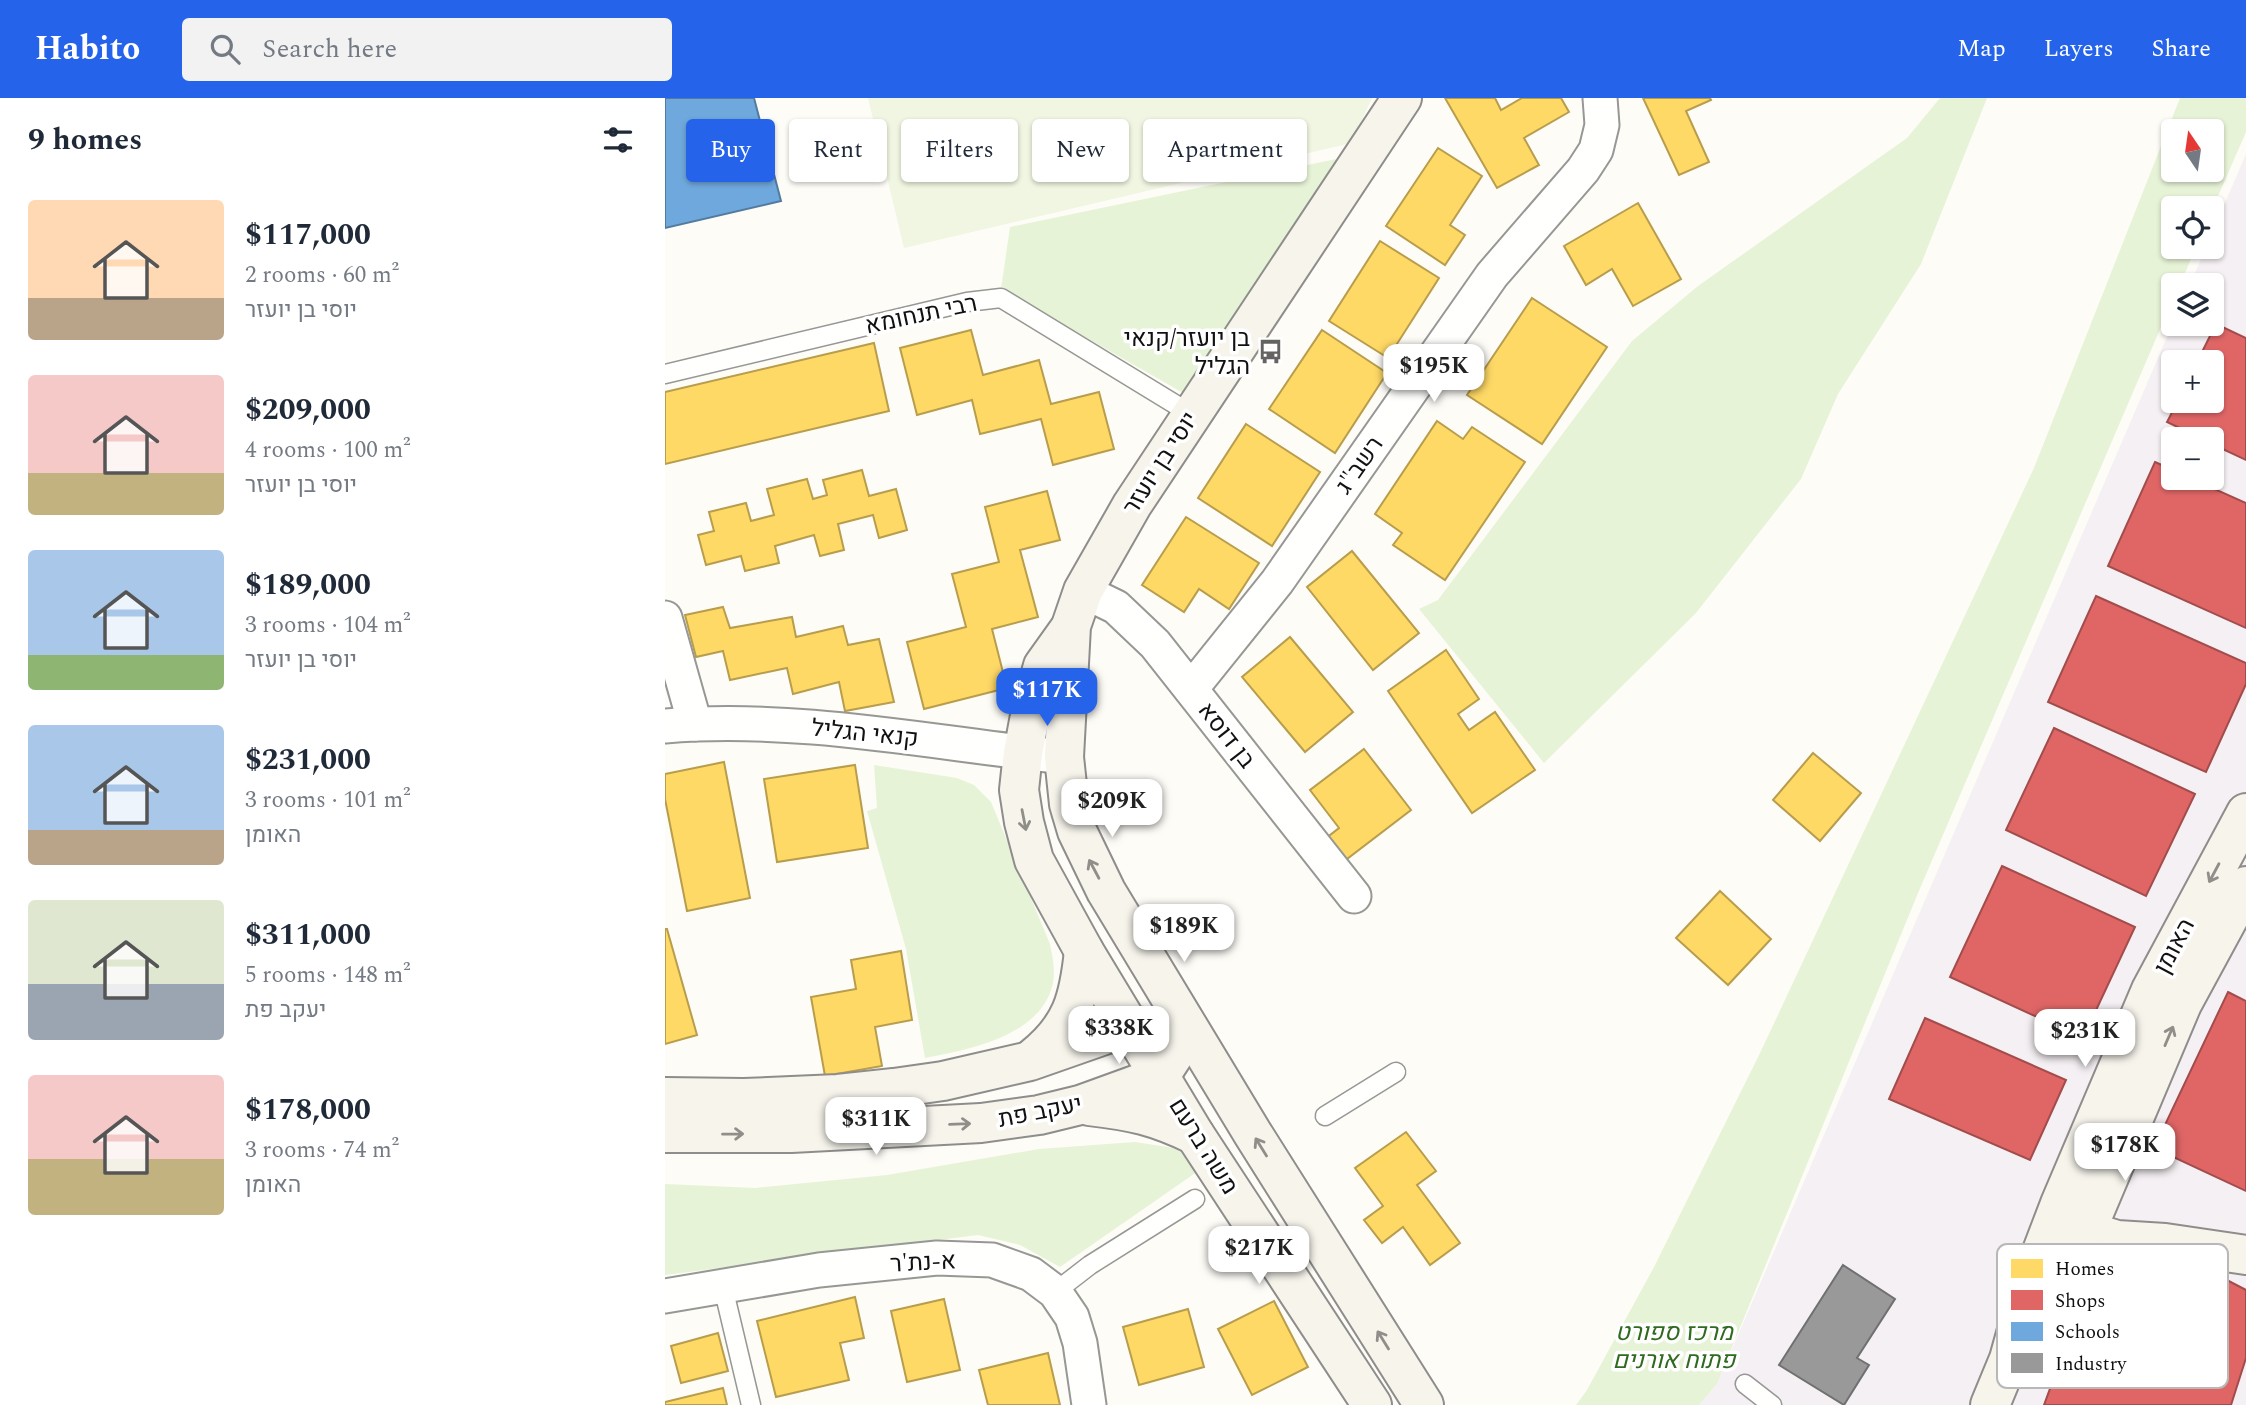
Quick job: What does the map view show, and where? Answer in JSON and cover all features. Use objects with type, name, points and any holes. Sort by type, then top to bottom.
[{"type":"street","name":"יוסי בן יועזר","points":[[1130,1026],[1084,951],[1034,860],[1024,822],[1019,790],[1023,753],[1043,666],[1077,609],[1132,505],[1402,98]]},
{"type":"street","name":"רשב\"ג","points":[[1191,689],[1277,582],[1492,275],[1583,170],[1596,150],[1602,125],[1600,98]]},
{"type":"street","name":"בן דוסא","points":[[1077,609],[1115,607],[1155,644],[1354,896]]},
{"type":"street","name":"יוסי בן יועזר","points":[[1077,609],[1064,757],[1069,804],[1088,859],[1189,1031]]},
{"type":"street","points":[[665,618],[680,725]]},
{"type":"street","name":"קנאי הגליל","points":[[680,725],[816,727],[1064,757]]},
{"type":"street","name":"האומן","points":[[2045,1244],[2151,989],[2246,813]]},
{"type":"street","name":"האומן","points":[[2080,1244],[2182,1004],[2246,886]]},
{"type":"street","points":[[1030,1061],[1057,1037],[1070,1016],[1077,998],[1084,951]]},
{"type":"street","name":"יעקב פת","points":[[665,1097],[744,1098],[838,1094],[943,1081],[1030,1061],[1130,1026],[1189,1031]]},
{"type":"street","name":"משה ברעם","points":[[1130,1026],[1195,1135],[1372,1405]]},
{"type":"street","points":[[1160,1076],[1189,1031]]},
{"type":"street","name":"משה ברעם","points":[[1189,1031],[1424,1405]]},
{"type":"street","name":"יעקב פת","points":[[665,1133],[792,1133],[981,1123],[1039,1115],[1080,1105],[1160,1076]]},
{"type":"street","points":[[1080,1105],[1132,1111],[1164,1120],[1195,1135]]},
{"type":"street","points":[[2060,1204],[2092,1217],[2108,1208],[2165,1243],[2172,1244]]},
{"type":"street","points":[[2228,1252],[2246,1255]]},
{"type":"street","name":"א-נת'ר","points":[[665,1296],[818,1270],[937,1258],[992,1260],[1031,1274],[1055,1292],[1072,1317],[1080,1343],[1089,1405]]},
{"type":"street","name":"האומן","points":[[1990,1405],[1997,1388]]},
{"type":"lane","name":"רבי תנחומא","points":[[665,374],[967,302],[1002,299],[1191,414]]},
{"type":"lane","points":[[1325,1116],[1396,1072]]},
{"type":"lane","points":[[1055,1292],[1090,1265],[1195,1199]]},
{"type":"lane","points":[[723,1287],[751,1405]]},
{"type":"lane","points":[[1745,1384],[1772,1405]]},
{"type":"shaded area","points":[[2246,154],[2246,1405],[1699,1405],[1717,1384],[2161,351],[2161,413],[2224,413],[2224,350],[2161,350],[2167,336],[2224,336],[2224,273],[2195,273],[2201,259],[2224,259],[2224,205]]},
{"type":"green space","points":[[868,98],[1372,98],[1351,143],[1307,153],[1307,119],[1143,119],[1143,182],[1185,182],[904,248],[887,177],[887,119],[873,119]]},
{"type":"green space","points":[[1940,98],[1987,98],[1921,264],[1838,394],[1801,479],[1696,613],[1544,763],[1419,609],[1438,600],[1632,341],[1698,286],[1907,138]]},
{"type":"green space","name":"מרכז ספורט פתוח אורנים","points":[[2180,98],[2246,98],[2246,132],[2218,196],[2161,196],[2161,259],[2191,259],[2185,273],[2161,273],[2161,327],[1918,893],[1717,1384],[1699,1405],[1576,1405],[1587,1390],[1654,1267],[1761,1051],[2034,468],[2161,146],[2161,182],[2224,182],[2224,119],[2172,119]]},
{"type":"green space","points":[[1351,156],[1199,402],[1001,289],[1010,227],[1226,182],[1307,182],[1307,165]]},
{"type":"green space","points":[[874,765],[957,778],[974,785],[991,802],[1050,944],[1054,971],[1052,987],[1044,1004],[1032,1018],[999,1038],[961,1051],[925,1058],[906,949],[867,811],[877,808]]},
{"type":"green space","points":[[1135,1142],[1174,1148],[1204,1167],[1060,1267],[1020,1245],[978,1235],[665,1275],[665,1184],[755,1188],[887,1175],[1039,1149]]},
{"type":"building: Homes","points":[[1445,98],[1495,98],[1501,110],[1522,98],[1561,98],[1569,112],[1524,138],[1539,165],[1497,188]]},
{"type":"building: Homes","points":[[1643,98],[1710,98],[1711,100],[1686,111],[1709,162],[1679,175]]},
{"type":"building: Homes","points":[[1438,148],[1482,176],[1450,225],[1465,235],[1445,265],[1386,226]]},
{"type":"building: Homes","points":[[1638,203],[1681,279],[1633,306],[1612,269],[1586,285],[1564,246]]},
{"type":"building: Homes","points":[[1380,241],[1439,278],[1388,358],[1329,321]]},
{"type":"building: Homes","points":[[1532,298],[1607,347],[1542,444],[1467,395]]},
{"type":"building: Homes","points":[[971,330],[983,375],[1039,360],[1051,404],[1099,392],[1114,449],[1053,465],[1041,419],[980,434],[972,400],[917,415],[900,348]]},
{"type":"building: Homes","points":[[1322,330],[1387,373],[1335,453],[1269,409]]},
{"type":"building: Homes","points":[[874,343],[889,411],[665,464],[665,392]]},
{"type":"building: Homes","points":[[1437,421],[1463,439],[1472,427],[1525,462],[1445,580],[1393,545],[1402,533],[1375,514]]},
{"type":"building: Homes","points":[[1246,424],[1320,472],[1272,546],[1198,498]]},
{"type":"building: Homes","points":[[862,470],[869,496],[896,489],[907,530],[879,538],[873,515],[838,524],[844,550],[820,556],[814,535],[775,546],[779,563],[745,571],[741,556],[706,565],[698,535],[714,531],[709,512],[746,503],[751,521],[774,515],[767,489],[807,479],[813,499],[827,495],[823,480]]},
{"type":"building: Homes","points":[[1047,491],[1060,540],[1020,550],[1038,617],[992,629],[1007,688],[924,709],[907,642],[966,627],[952,574],[999,562],[985,507]]},
{"type":"building: Homes","points":[[1186,517],[1259,563],[1229,609],[1199,589],[1184,612],[1142,585]]},
{"type":"building: Homes","points":[[1352,551],[1419,633],[1373,670],[1307,587]]},
{"type":"building: Homes","points":[[723,607],[730,628],[792,617],[796,637],[843,626],[848,645],[879,639],[894,702],[845,711],[839,682],[793,694],[787,668],[730,680],[723,651],[696,657],[685,615]]},
{"type":"building: Homes","points":[[1290,637],[1353,712],[1305,752],[1242,677]]},
{"type":"building: Homes","points":[[1446,650],[1479,699],[1458,714],[1469,730],[1495,712],[1535,770],[1472,813],[1388,691]]},
{"type":"building: Homes","points":[[1364,749],[1411,810],[1343,862],[1325,839],[1339,828],[1310,790]]},
{"type":"building: Homes","points":[[1813,753],[1861,793],[1820,841],[1773,800]]},
{"type":"building: Homes","points":[[724,762],[750,898],[687,911],[665,799],[665,774]]},
{"type":"building: Homes","points":[[855,765],[868,848],[777,862],[764,779]]},
{"type":"building: Homes","points":[[1720,891],[1771,939],[1728,985],[1676,938]]},
{"type":"building: Homes","points":[[665,929],[697,1035],[665,1044]]},
{"type":"building: Homes","points":[[901,951],[912,1020],[875,1027],[882,1066],[825,1076],[811,997],[856,989],[851,960]]},
{"type":"building: Homes","points":[[1406,1132],[1436,1171],[1417,1185],[1460,1243],[1430,1265],[1403,1227],[1382,1243],[1364,1220],[1383,1206],[1355,1168]]},
{"type":"building: Homes","points":[[855,1297],[864,1338],[840,1343],[849,1380],[776,1397],[757,1321]]},
{"type":"building: Homes","points":[[944,1299],[960,1370],[907,1382],[891,1311]]},
{"type":"building: Homes","points":[[1274,1301],[1308,1367],[1252,1395],[1218,1329]]},
{"type":"building: Homes","points":[[1188,1309],[1204,1367],[1139,1385],[1123,1327]]},
{"type":"building: Homes","points":[[718,1333],[728,1371],[681,1383],[671,1346]]},
{"type":"building: Homes","points":[[1048,1353],[1060,1405],[988,1405],[979,1370]]},
{"type":"building: Homes","points":[[723,1388],[727,1405],[665,1405],[665,1402]]},
{"type":"building: Shops","points":[[2224,328],[2246,338],[2246,460],[2224,450],[2224,427],[2178,427],[2167,422],[2172,413],[2224,413],[2224,350],[2203,350],[2210,336],[2224,336]]},
{"type":"building: Shops","points":[[2155,462],[2161,465],[2161,490],[2217,490],[2246,503],[2246,628],[2108,566]]},
{"type":"building: Shops","points":[[2096,596],[2246,663],[2246,684],[2206,772],[2048,702]]},
{"type":"building: Shops","points":[[2054,728],[2195,794],[2146,896],[2006,830]]},
{"type":"building: Shops","points":[[2002,866],[2135,927],[2083,1038],[1950,977]]},
{"type":"building: Shops","points":[[2228,992],[2246,1001],[2246,1191],[2154,1148]]},
{"type":"building: Shops","points":[[1925,1018],[2066,1080],[2030,1160],[1889,1099]]},
{"type":"building: Shops","points":[[2228,1281],[2246,1290],[2246,1358],[2231,1405],[2044,1405],[2050,1388],[2228,1388]]},
{"type":"building: Schools","points":[[665,98],[754,98],[760,119],[686,119],[686,182],[775,182],[775,178],[781,201],[665,228]]},
{"type":"building: Industry","points":[[1843,1265],[1895,1299],[1857,1358],[1869,1365],[1844,1405],[1779,1365]]},
{"type":"place","name":"בן יועזר/קנאי הגליל","points":[[1270,352]]}]
